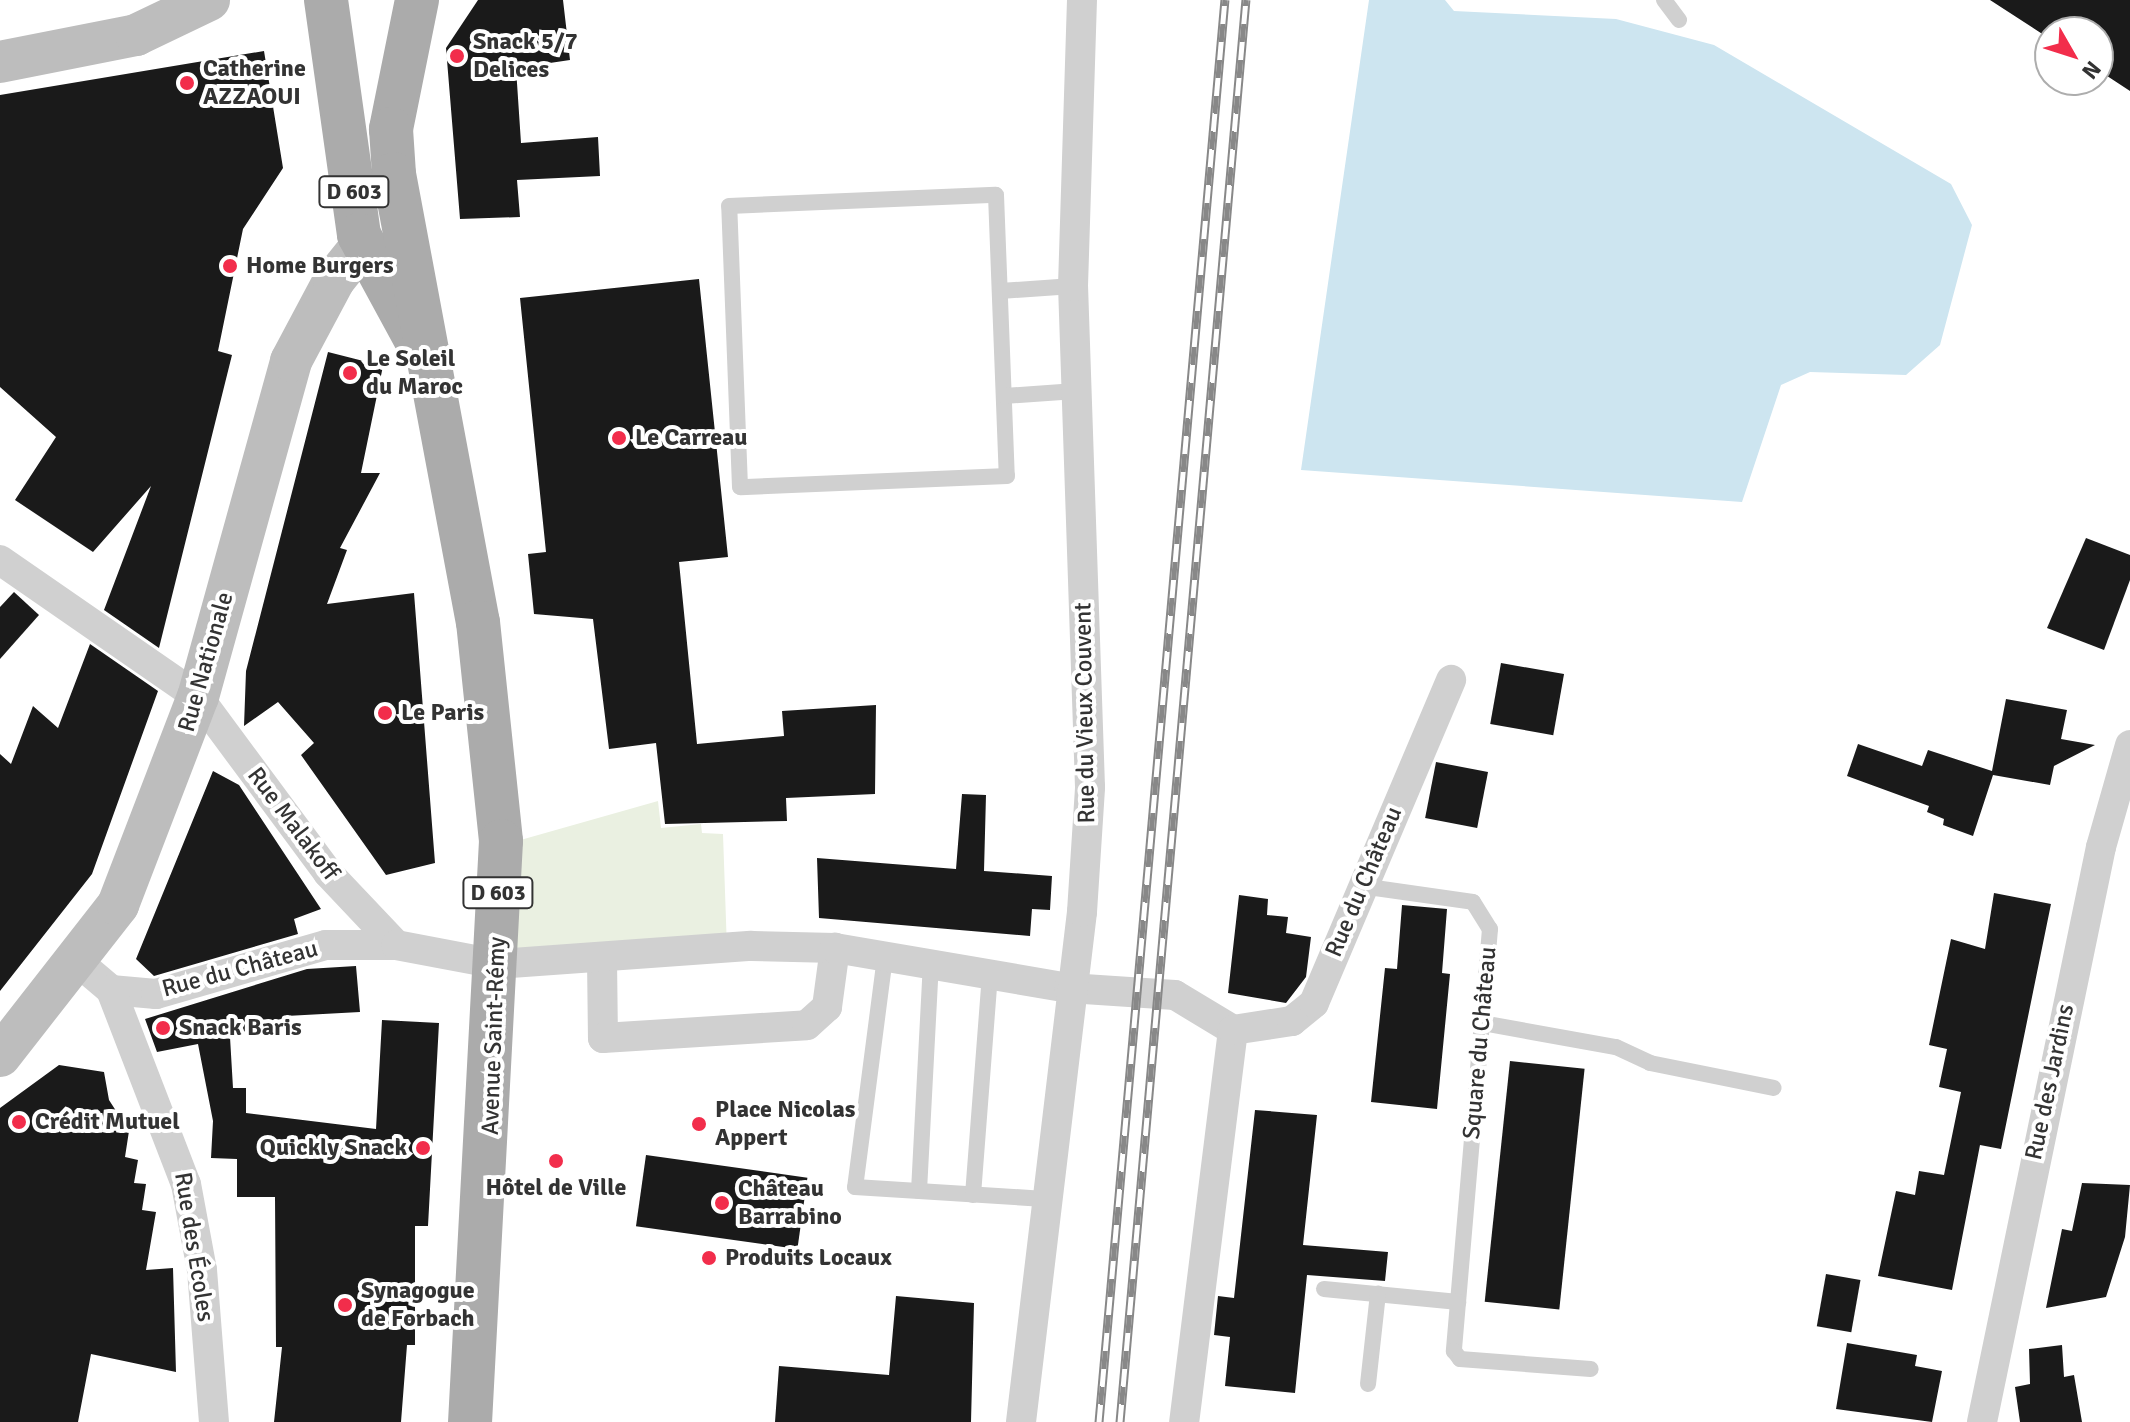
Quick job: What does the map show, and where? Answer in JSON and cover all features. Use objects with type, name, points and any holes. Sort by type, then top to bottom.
[{"type":"main road","name":"Avenue Saint-Rémy","points":[[326,0],[362,245],[429,368]]},
{"type":"main road","name":"Avenue Saint-Rémy","points":[[417,0],[391,129],[427,320],[429,368],[478,622],[501,841],[497,964],[470,1422]]},
{"type":"street","points":[[0,62],[136,35],[209,0]]},
{"type":"street","name":"Rue du Vieux Couvent","points":[[1021,1422],[1090,787],[1073,286],[1082,0]]},
{"type":"street","name":"Rue Nationale","points":[[0,1056],[78,962],[118,905],[198,697],[291,361],[334,280],[362,245]]},
{"type":"street","name":"Rue Malakoff","points":[[0,560],[198,697],[328,873],[396,945]]},
{"type":"street","name":"Rue du Château","points":[[111,990],[156,994],[326,945],[396,945],[497,964],[602,959],[751,946],[835,948],[1069,988],[1175,995],[1233,1030],[1305,1015],[1451,680]]},
{"type":"street","name":"Rue des Jardins","points":[[1982,1422],[2101,847],[2130,745]]},
{"type":"street","points":[[602,959],[603,1038],[807,1025],[827,1007],[835,948]]},
{"type":"street","points":[[78,962],[111,990]]},
{"type":"street","name":"Rue des Écoles","points":[[111,990],[186,1184],[202,1270],[214,1422]]},
{"type":"street","points":[[1184,1422],[1233,1030]]},
{"type":"lane","points":[[1664,0],[1679,20]]},
{"type":"lane","points":[[996,195],[1004,396],[1007,476],[740,487],[729,206],[996,195]]},
{"type":"lane","points":[[1000,291],[1073,286]]},
{"type":"lane","points":[[1004,396],[1076,391]]},
{"type":"lane","name":"Square du Château","points":[[1361,886],[1473,902],[1484,913],[1490,929],[1454,1351],[1460,1359],[1591,1369]]},
{"type":"lane","points":[[885,957],[855,1187],[1045,1199]]},
{"type":"lane","points":[[919,1191],[931,964]]},
{"type":"lane","points":[[973,1195],[990,974]]},
{"type":"lane","points":[[1482,1023],[1616,1047],[1650,1063],[1774,1088]]},
{"type":"lane","points":[[1324,1289],[1458,1302]]},
{"type":"lane","points":[[1368,1384],[1378,1294]]},
{"type":"green space","points":[[658,801],[661,828],[701,824],[702,833],[723,834],[727,949],[517,957],[517,841]]},
{"type":"water","points":[[1369,0],[1445,0],[1454,11],[1616,19],[1714,45],[1951,184],[1972,225],[1940,345],[1906,375],[1810,372],[1781,385],[1742,502],[1301,470]]},
{"type":"building","points":[[478,0],[563,0],[570,60],[516,68],[521,143],[598,137],[600,176],[517,180],[520,217],[460,219],[446,48]]},
{"type":"building","points":[[1990,0],[2130,0],[2130,91],[2114,80],[2114,16],[2034,16],[2034,29]]},
{"type":"building","points":[[264,51],[283,168],[243,229],[218,351],[232,355],[159,648],[104,610],[151,486],[93,552],[15,500],[56,437],[0,387],[0,95]]},
{"type":"building","points":[[699,279],[728,557],[679,562],[697,744],[784,736],[782,711],[876,705],[875,794],[786,798],[787,821],[665,824],[656,743],[609,749],[593,619],[534,614],[528,554],[546,552],[520,298]]},
{"type":"building","points":[[328,352],[383,366],[361,473],[380,473],[340,548],[347,550],[327,604],[414,593],[435,863],[386,875],[301,755],[314,743],[278,702],[244,726],[246,671]]},
{"type":"building","points":[[2086,538],[2130,555],[2130,580],[2104,650],[2047,628]]},
{"type":"building","points":[[14,592],[39,615],[0,659],[0,607]]},
{"type":"building","points":[[90,644],[158,691],[92,874],[0,991],[0,754],[11,764],[33,706],[58,728]]},
{"type":"building","points":[[1501,663],[1564,674],[1553,735],[1490,724]]},
{"type":"building","points":[[2006,699],[2067,710],[2061,739],[2095,745],[2054,766],[2050,785],[1993,775],[1973,836],[1943,825],[1944,819],[1927,812],[1929,806],[1847,776],[1858,744],[1922,766],[1928,750],[1992,771]]},
{"type":"building","points":[[1436,762],[1488,772],[1477,828],[1425,818]]},
{"type":"building","points":[[213,771],[239,785],[321,909],[294,919],[298,934],[154,976],[136,959]]},
{"type":"building","points":[[962,794],[986,795],[984,871],[1052,876],[1050,910],[1032,909],[1030,936],[819,918],[817,858],[956,869]]},
{"type":"building","points":[[1994,893],[2051,904],[2001,1149],[1980,1145],[1952,1290],[1878,1276],[1896,1191],[1915,1195],[1919,1171],[1944,1175],[1961,1092],[1939,1087],[1947,1049],[1929,1045],[1951,939],[1985,949]]},
{"type":"building","points":[[1239,895],[1268,899],[1267,915],[1288,917],[1286,933],[1311,937],[1306,977],[1286,1003],[1228,993]]},
{"type":"building","points":[[1402,905],[1447,909],[1442,973],[1450,974],[1437,1109],[1371,1102],[1385,968],[1397,969]]},
{"type":"building","points":[[356,966],[360,1012],[286,1016],[287,1022],[230,1037],[233,1088],[246,1088],[246,1113],[376,1129],[382,1020],[439,1023],[428,1226],[415,1226],[415,1345],[407,1345],[401,1422],[274,1422],[282,1347],[276,1347],[275,1197],[237,1197],[237,1159],[211,1158],[213,1121],[198,1044],[157,1052],[145,1019],[307,969]]},
{"type":"building","points":[[1510,1061],[1585,1069],[1559,1310],[1485,1302]]},
{"type":"building","points":[[59,1065],[104,1072],[109,1100],[129,1131],[125,1157],[138,1160],[134,1183],[146,1184],[142,1210],[156,1212],[146,1270],[173,1268],[176,1372],[91,1354],[78,1422],[0,1422],[0,1108]]},
{"type":"building","points":[[1255,1110],[1317,1115],[1303,1245],[1388,1252],[1385,1281],[1307,1275],[1295,1393],[1225,1386],[1230,1337],[1214,1335],[1218,1296],[1234,1298]]},
{"type":"building","name":"Château Barrabino","points":[[646,1155],[807,1178],[797,1249],[636,1226]]},
{"type":"building","points":[[2082,1183],[2130,1185],[2125,1237],[2106,1297],[2046,1308],[2062,1229],[2072,1231]]},
{"type":"building","points":[[1826,1274],[1860,1280],[1851,1332],[1817,1326]]},
{"type":"building","points":[[896,1296],[974,1303],[971,1422],[775,1422],[779,1366],[889,1375]]},
{"type":"building","points":[[1847,1343],[1917,1355],[1915,1366],[1942,1371],[1932,1422],[1836,1409]]},
{"type":"building","points":[[2062,1345],[2064,1377],[2074,1375],[2082,1422],[2020,1422],[2015,1387],[2030,1384],[2029,1349]]},
{"type":"railway","points":[[1099,1422],[1225,0]]},
{"type":"railway","points":[[1120,1422],[1246,0]]},
{"type":"place","name":"Snack 5/7 Delices","points":[[457,56]]},
{"type":"place","name":"Catherine AZZAOUI","points":[[187,83]]},
{"type":"place","name":"Home Burgers","points":[[230,266]]},
{"type":"place","name":"Le Soleil du Maroc","points":[[350,373]]},
{"type":"place","name":"Le Carreau","points":[[619,438]]},
{"type":"place","name":"Le Paris","points":[[385,713]]},
{"type":"place","name":"Snack Baris","points":[[163,1028]]},
{"type":"place","name":"Crédit Mutuel","points":[[19,1122]]},
{"type":"place","name":"Place Nicolas Appert","points":[[699,1124]]},
{"type":"place","name":"Quickly Snack","points":[[423,1148]]},
{"type":"place","name":"Hôtel de Ville","points":[[556,1161]]},
{"type":"place","name":"Château Barrabino","points":[[722,1203]]},
{"type":"place","name":"Produits Locaux","points":[[709,1258]]},
{"type":"place","name":"Synagogue de Forbach","points":[[345,1305]]}]
